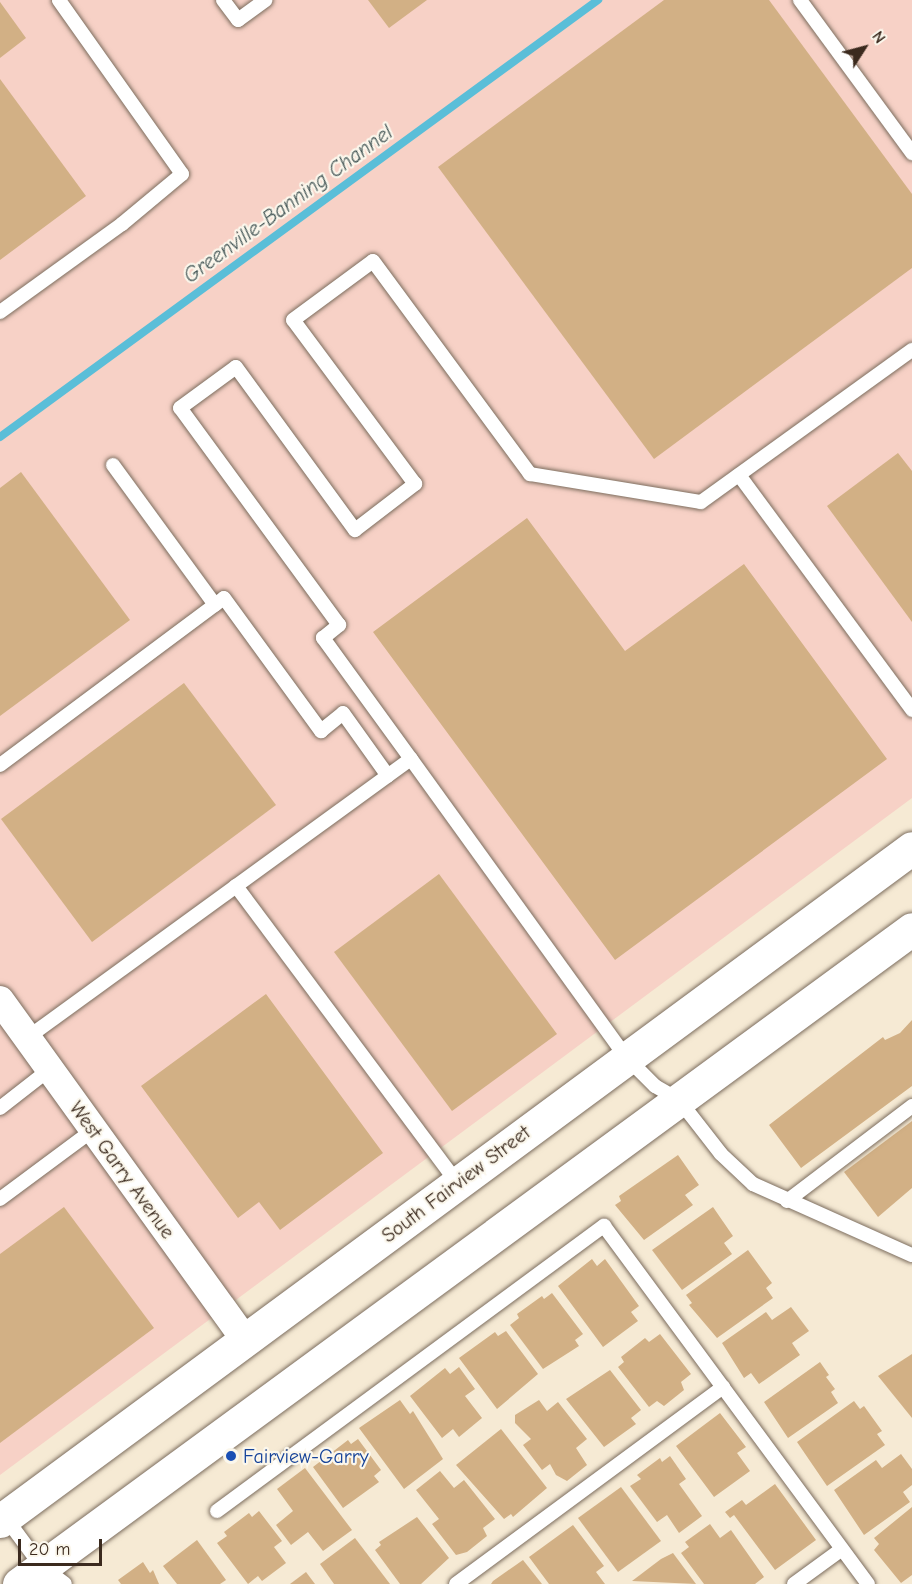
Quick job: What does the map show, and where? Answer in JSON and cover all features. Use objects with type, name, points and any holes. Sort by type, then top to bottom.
[{"type":"main road","name":"South Fairview Street","points":[[3,1519],[912,848]]},
{"type":"main road","points":[[44,1580],[679,1100],[912,929]]},
{"type":"street","name":"West Garry Avenue","points":[[0,1000],[245,1340]]},
{"type":"lane","points":[[0,312],[122,224],[182,174],[59,0]]},
{"type":"lane","points":[[223,0],[238,20],[266,0]]},
{"type":"lane","points":[[800,0],[912,153]]},
{"type":"lane","points":[[912,350],[701,502],[530,474],[373,261],[293,320],[415,484],[355,530],[236,367],[180,408],[339,625],[323,638],[626,1057],[655,1086],[679,1100],[729,1162],[753,1184],[912,1255]]},
{"type":"lane","points":[[113,465],[215,605]]},
{"type":"lane","points":[[739,475],[912,710]]},
{"type":"lane","points":[[0,765],[224,598],[321,731],[343,713],[388,776]]},
{"type":"lane","points":[[27,1038],[411,759]]},
{"type":"lane","points":[[236,886],[457,1184]]},
{"type":"lane","points":[[0,1108],[50,1069]]},
{"type":"lane","points":[[788,1201],[912,1106]]},
{"type":"lane","points":[[0,1199],[93,1130]]},
{"type":"lane","points":[[217,1511],[604,1226],[868,1584]]},
{"type":"lane","points":[[456,1584],[723,1387]]},
{"type":"lane","points":[[3,1519],[44,1580]]},
{"type":"lane","points":[[794,1584],[842,1549]]},
{"type":"shaded area","points":[[0,0],[912,0],[912,798],[0,1475]]},
{"type":"building","points":[[368,0],[427,0],[389,28]]},
{"type":"building","points":[[664,0],[769,0],[912,194],[912,268],[654,459],[438,167]]},
{"type":"building","points":[[0,2],[26,38],[0,58]]},
{"type":"building","points":[[0,79],[86,196],[0,260]]},
{"type":"building","points":[[898,453],[912,471],[912,622],[827,506]]},
{"type":"building","points":[[21,472],[130,620],[0,716],[0,488]]},
{"type":"building","points":[[527,518],[625,651],[744,564],[887,759],[615,960],[373,632]]},
{"type":"building","points":[[184,683],[276,805],[92,942],[1,819]]},
{"type":"building","points":[[439,874],[557,1034],[452,1111],[334,952]]},
{"type":"building","points":[[266,994],[383,1153],[280,1230],[259,1202],[238,1218],[141,1086]]},
{"type":"building","points":[[912,1020],[912,1086],[801,1168],[769,1125],[883,1037],[885,1040],[900,1033]]},
{"type":"building","points":[[912,1121],[912,1188],[878,1217],[844,1172]]},
{"type":"building","points":[[678,1155],[699,1185],[685,1195],[693,1205],[644,1240],[615,1205],[621,1201],[619,1196]]},
{"type":"building","points":[[64,1207],[154,1328],[0,1443],[0,1254]]},
{"type":"building","points":[[713,1207],[733,1236],[724,1243],[732,1254],[682,1290],[652,1250]]},
{"type":"building","points":[[748,1250],[772,1283],[766,1288],[773,1298],[717,1338],[689,1305],[692,1303],[686,1295]]},
{"type":"building","points":[[592,1259],[597,1266],[605,1259],[639,1306],[631,1312],[638,1321],[603,1347],[558,1286]]},
{"type":"building","points":[[552,1293],[583,1334],[575,1340],[579,1346],[543,1369],[510,1325],[519,1318],[517,1314],[542,1296],[544,1299]]},
{"type":"building","points":[[791,1307],[809,1331],[792,1343],[800,1355],[759,1384],[751,1373],[744,1378],[722,1343],[766,1312],[772,1320]]},
{"type":"building","points":[[506,1331],[538,1374],[497,1409],[459,1358],[495,1332],[498,1336]]},
{"type":"building","points":[[660,1334],[691,1374],[681,1382],[684,1390],[664,1406],[657,1401],[649,1407],[618,1367],[624,1362],[621,1357],[645,1338],[649,1342]]},
{"type":"building","points":[[912,1354],[912,1418],[878,1376]]},
{"type":"building","points":[[820,1362],[829,1375],[826,1377],[835,1389],[831,1392],[838,1403],[788,1438],[764,1402]]},
{"type":"building","points":[[459,1367],[475,1389],[465,1396],[482,1418],[459,1437],[453,1429],[442,1438],[410,1396],[445,1368],[450,1374]]},
{"type":"building","points":[[610,1370],[641,1410],[631,1418],[636,1424],[604,1447],[566,1399]]},
{"type":"building","points":[[400,1400],[410,1414],[413,1411],[443,1459],[404,1489],[359,1428]]},
{"type":"building","points":[[539,1400],[547,1411],[558,1402],[587,1439],[576,1448],[587,1465],[567,1481],[556,1475],[550,1464],[542,1470],[523,1445],[531,1439],[515,1423],[515,1415]]},
{"type":"building","points":[[854,1401],[860,1409],[864,1406],[882,1431],[877,1434],[885,1445],[827,1486],[797,1442]]},
{"type":"building","points":[[720,1413],[746,1447],[737,1453],[750,1471],[714,1497],[676,1446]]},
{"type":"building","points":[[501,1429],[547,1488],[513,1517],[511,1514],[504,1519],[456,1465]]},
{"type":"building","points":[[358,1439],[381,1470],[374,1476],[379,1482],[343,1508],[313,1467],[348,1440],[351,1444]]},
{"type":"building","points":[[901,1454],[912,1469],[912,1485],[903,1492],[910,1502],[864,1535],[834,1490],[876,1460],[882,1468]]},
{"type":"building","points":[[670,1456],[686,1479],[679,1484],[702,1516],[679,1533],[667,1515],[657,1522],[630,1486],[641,1479],[637,1475],[660,1458],[662,1462]]},
{"type":"building","points":[[305,1468],[352,1530],[323,1551],[308,1532],[291,1545],[276,1525],[293,1511],[277,1489]]},
{"type":"building","points":[[440,1471],[454,1488],[464,1480],[495,1519],[483,1528],[487,1536],[467,1552],[456,1555],[432,1524],[439,1519],[416,1490]]},
{"type":"building","points":[[775,1484],[816,1540],[775,1570],[734,1515],[730,1518],[725,1512],[742,1500],[746,1505]]},
{"type":"building","points":[[621,1487],[661,1541],[618,1572],[578,1518]]},
{"type":"building","points":[[912,1507],[912,1575],[901,1583],[874,1550],[879,1544],[874,1538]]},
{"type":"building","points":[[259,1511],[282,1541],[274,1547],[286,1563],[262,1581],[258,1576],[248,1584],[217,1543],[227,1536],[224,1532],[249,1513],[252,1517]]},
{"type":"building","points":[[417,1517],[449,1558],[421,1584],[400,1584],[375,1550],[381,1545],[379,1542]]},
{"type":"building","points":[[710,1524],[720,1538],[731,1530],[764,1577],[755,1584],[704,1584],[681,1553],[689,1547],[685,1542]]},
{"type":"building","points":[[573,1525],[604,1566],[596,1572],[605,1584],[549,1584],[529,1557]]},
{"type":"building","points":[[355,1538],[390,1584],[334,1584],[320,1564]]},
{"type":"building","points":[[197,1540],[226,1580],[220,1584],[177,1584],[163,1566]]},
{"type":"building","points":[[673,1553],[696,1584],[632,1581],[661,1559]]},
{"type":"building","points":[[523,1560],[542,1584],[491,1584],[493,1581]]},
{"type":"building","points":[[143,1562],[150,1573],[153,1570],[159,1584],[121,1584],[118,1580]]},
{"type":"building","points":[[306,1572],[315,1584],[290,1584]]},
{"type":"waterway","name":"Greenville-Banning Channel","points":[[0,437],[598,0]]},
{"type":"place","name":"Fairview-Garry","points":[[231,1456]]}]
